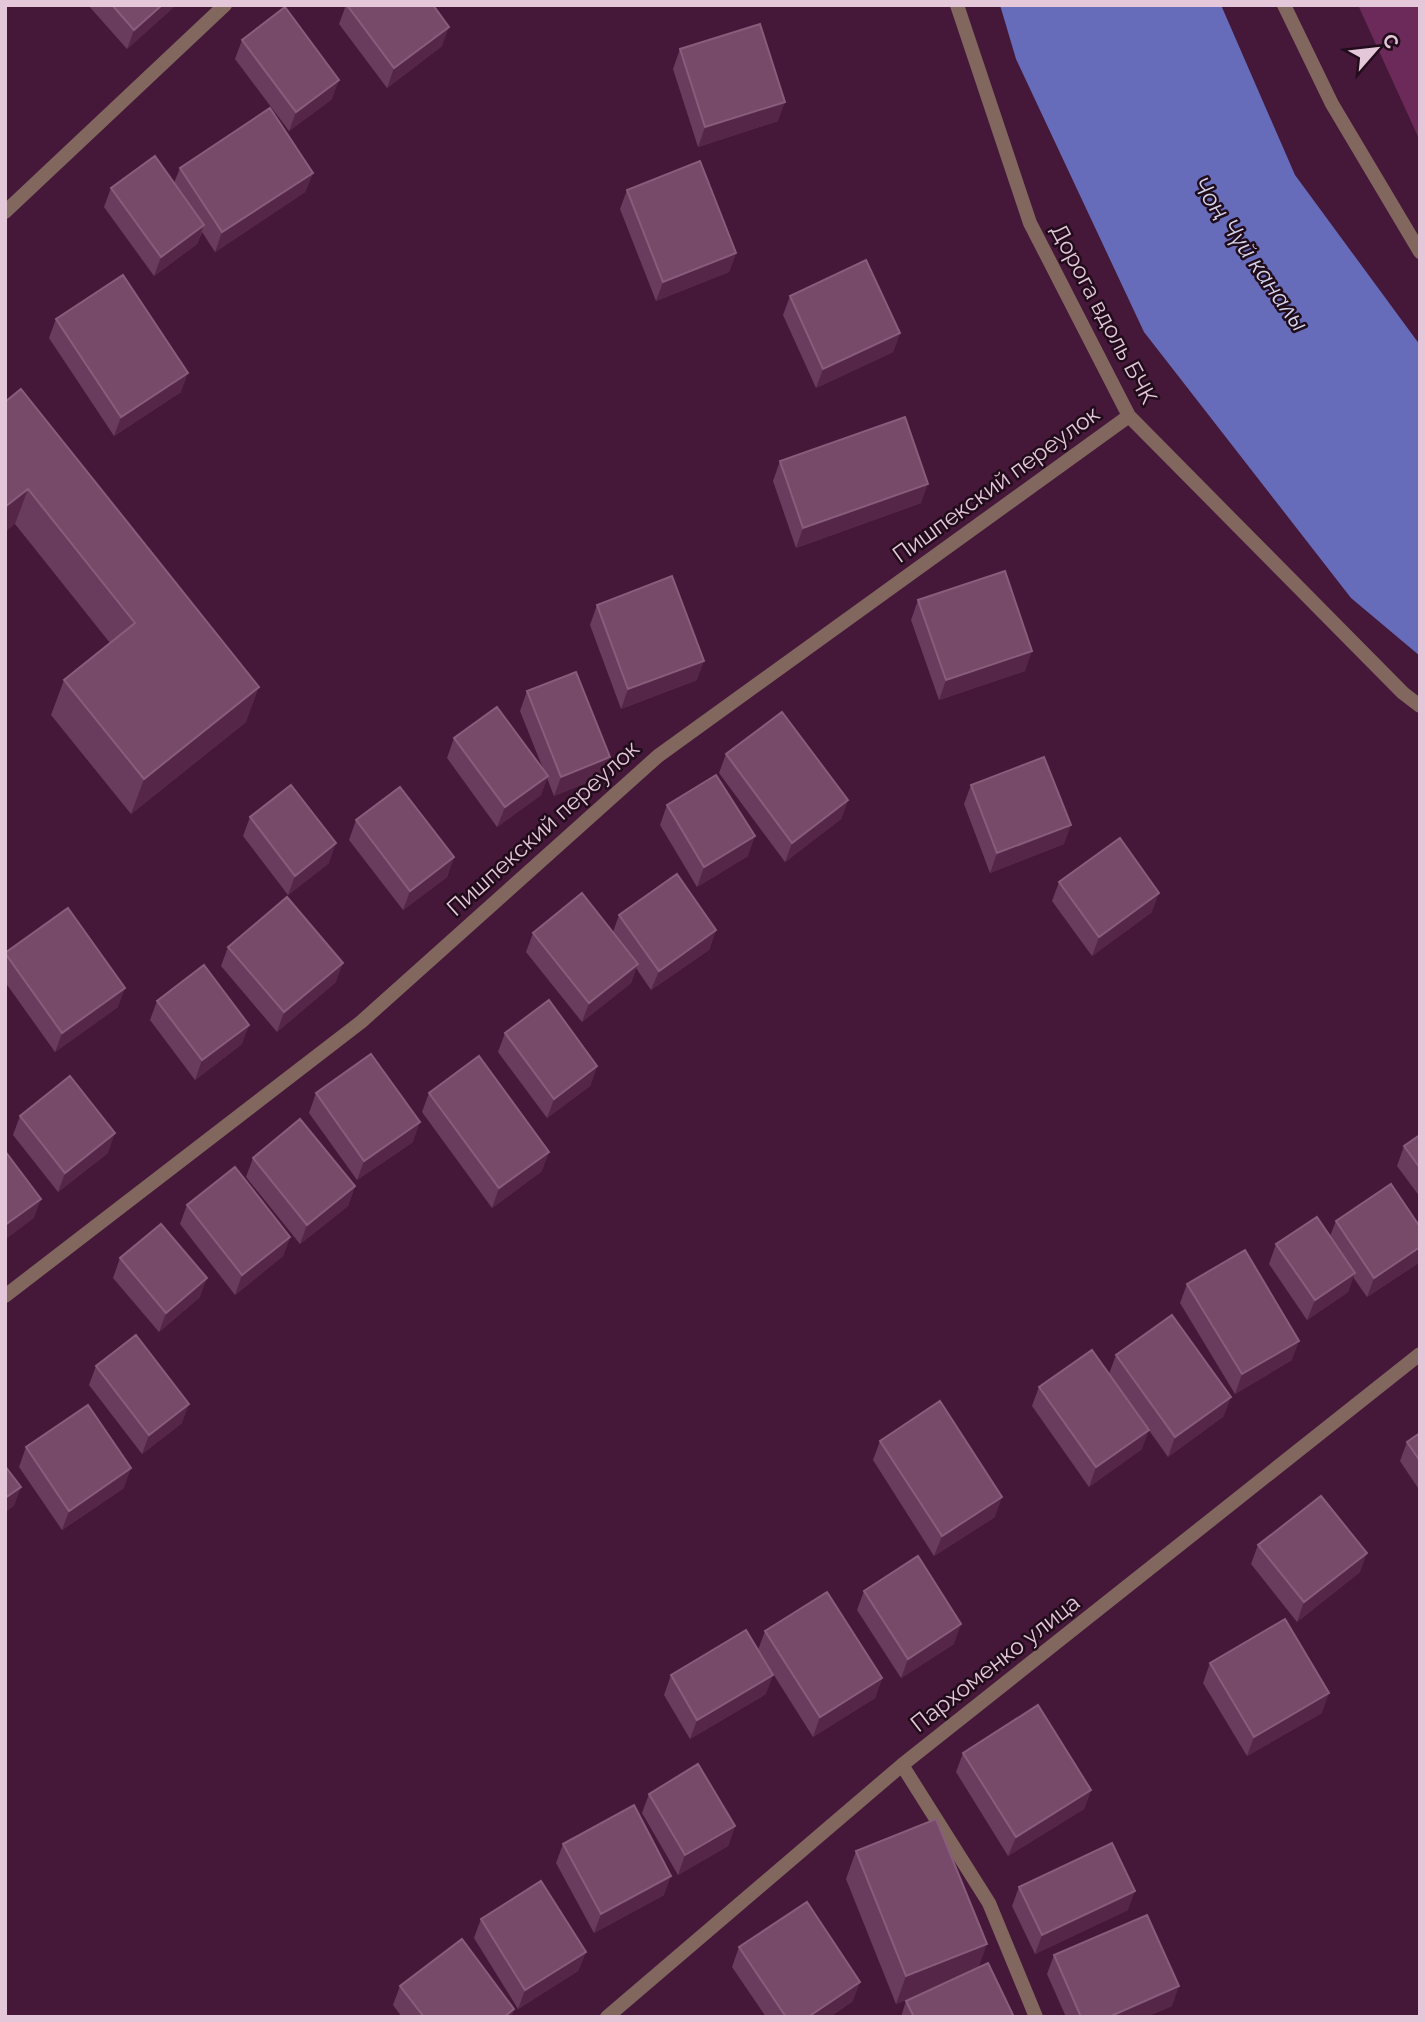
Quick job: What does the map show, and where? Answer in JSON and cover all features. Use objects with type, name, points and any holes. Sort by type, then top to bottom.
[{"type":"street","points":[[5,212],[225,5]]},
{"type":"street","name":"Дорога вдоль БЧК","points":[[957,5],[1030,223],[1129,416],[1403,693],[1420,706]]},
{"type":"street","points":[[1284,5],[1332,104],[1420,252]]},
{"type":"street","name":"Пишпекский переулок","points":[[5,1296],[361,1022],[658,755],[1129,416]]},
{"type":"street","name":"Пархоменко улица","points":[[607,2017],[902,1765],[1420,1354]]},
{"type":"street","points":[[902,1765],[989,1903],[1036,2017]]},
{"type":"shaded area","points":[[1358,5],[1420,5],[1420,141]]},
{"type":"water","name":"Чоң Чүй каналы","points":[[1000,5],[1221,5],[1295,175],[1420,345],[1420,656],[1351,598],[1144,332],[1016,59]]},
{"type":"building","points":[[112,5],[162,5],[134,30]]},
{"type":"building","points":[[347,5],[433,5],[449,27],[394,68]]},
{"type":"building","points":[[285,7],[339,80],[296,112],[242,40]]},
{"type":"building","points":[[760,24],[785,102],[705,127],[680,49]]},
{"type":"building","points":[[270,108],[313,173],[222,232],[180,168]]},
{"type":"building","points":[[155,156],[204,225],[161,257],[111,188]]},
{"type":"building","points":[[700,161],[736,253],[663,282],[627,190]]},
{"type":"building","points":[[866,260],[900,333],[823,369],[790,296]]},
{"type":"building","points":[[123,275],[188,373],[121,417],[56,319]]},
{"type":"building","points":[[21,389],[259,687],[144,779],[64,680],[135,623],[28,489],[5,507],[5,402]]},
{"type":"building","points":[[905,417],[928,484],[803,528],[780,461]]},
{"type":"building","points":[[1005,571],[1032,651],[946,680],[918,600]]},
{"type":"building","points":[[672,576],[704,661],[628,689],[597,605]]},
{"type":"building","points":[[576,672],[610,757],[561,777],[527,691]]},
{"type":"building","points":[[497,707],[548,776],[505,807],[454,738]]},
{"type":"building","points":[[782,712],[848,800],[792,843],[726,754]]},
{"type":"building","points":[[1044,757],[1071,825],[997,853],[971,785]]},
{"type":"building","points":[[716,775],[755,836],[704,867],[667,805]]},
{"type":"building","points":[[291,785],[336,843],[295,876],[250,817]]},
{"type":"building","points":[[400,787],[454,857],[410,891],[356,820]]},
{"type":"building","points":[[1120,838],[1159,893],[1099,937],[1059,882]]},
{"type":"building","points":[[677,874],[716,930],[659,971],[619,915]]},
{"type":"building","points":[[582,893],[638,964],[589,1003],[533,933]]},
{"type":"building","points":[[287,897],[343,963],[284,1012],[228,947]]},
{"type":"building","points":[[68,908],[125,988],[62,1033],[5,953]]},
{"type":"building","points":[[204,965],[249,1025],[202,1060],[157,1001]]},
{"type":"building","points":[[549,1000],[597,1066],[554,1099],[505,1033]]},
{"type":"building","points":[[371,1054],[420,1122],[364,1161],[316,1093]]},
{"type":"building","points":[[479,1056],[549,1152],[499,1188],[429,1093]]},
{"type":"building","points":[[70,1076],[115,1133],[65,1173],[20,1116]]},
{"type":"building","points":[[300,1119],[355,1186],[307,1225],[253,1158]]},
{"type":"building","points":[[1420,1135],[1420,1168],[1404,1146]]},
{"type":"building","points":[[5,1151],[41,1199],[5,1225]]},
{"type":"building","points":[[235,1167],[290,1237],[242,1275],[187,1205]]},
{"type":"building","points":[[1391,1184],[1420,1227],[1420,1247],[1374,1278],[1336,1221]]},
{"type":"building","points":[[1317,1217],[1355,1273],[1315,1300],[1276,1244]]},
{"type":"building","points":[[161,1224],[207,1278],[166,1313],[120,1258]]},
{"type":"building","points":[[1245,1250],[1299,1341],[1242,1374],[1187,1284]]},
{"type":"building","points":[[1172,1315],[1231,1397],[1175,1437],[1116,1355]]},
{"type":"building","points":[[136,1335],[189,1404],[149,1435],[96,1366]]},
{"type":"building","points":[[1092,1350],[1149,1430],[1096,1467],[1039,1387]]},
{"type":"building","points":[[940,1401],[1002,1497],[942,1536],[880,1441]]},
{"type":"building","points":[[88,1405],[131,1468],[69,1511],[26,1447]]},
{"type":"building","points":[[1420,1433],[1420,1461],[1407,1442]]},
{"type":"building","points":[[5,1466],[21,1487],[5,1498]]},
{"type":"building","points":[[1321,1496],[1367,1553],[1304,1602],[1258,1545]]},
{"type":"building","points":[[918,1556],[961,1624],[908,1659],[864,1591]]},
{"type":"building","points":[[827,1592],[882,1678],[820,1717],[765,1631]]},
{"type":"building","points":[[1285,1619],[1329,1693],[1254,1737],[1210,1663]]},
{"type":"building","points":[[746,1630],[773,1675],[697,1720],[671,1675]]},
{"type":"building","points":[[1038,1705],[1091,1790],[1016,1837],[963,1753]]},
{"type":"building","points":[[698,1764],[735,1826],[685,1855],[649,1794]]},
{"type":"building","points":[[634,1805],[671,1876],[601,1914],[563,1844]]},
{"type":"building","points":[[936,1819],[987,1944],[906,1976],[856,1851]]},
{"type":"building","points":[[1112,1843],[1135,1891],[1042,1935],[1019,1887]]},
{"type":"building","points":[[541,1881],[586,1952],[525,1990],[481,1919]]},
{"type":"building","points":[[807,1902],[860,1982],[808,2017],[786,2017],[739,1947]]},
{"type":"building","points":[[1147,1915],[1179,1986],[1109,2017],[1081,2017],[1054,1955]]},
{"type":"building","points":[[462,1939],[514,2009],[504,2017],[424,2017],[400,1986]]},
{"type":"building","points":[[988,1963],[1014,2017],[914,2017],[906,2001]]}]
